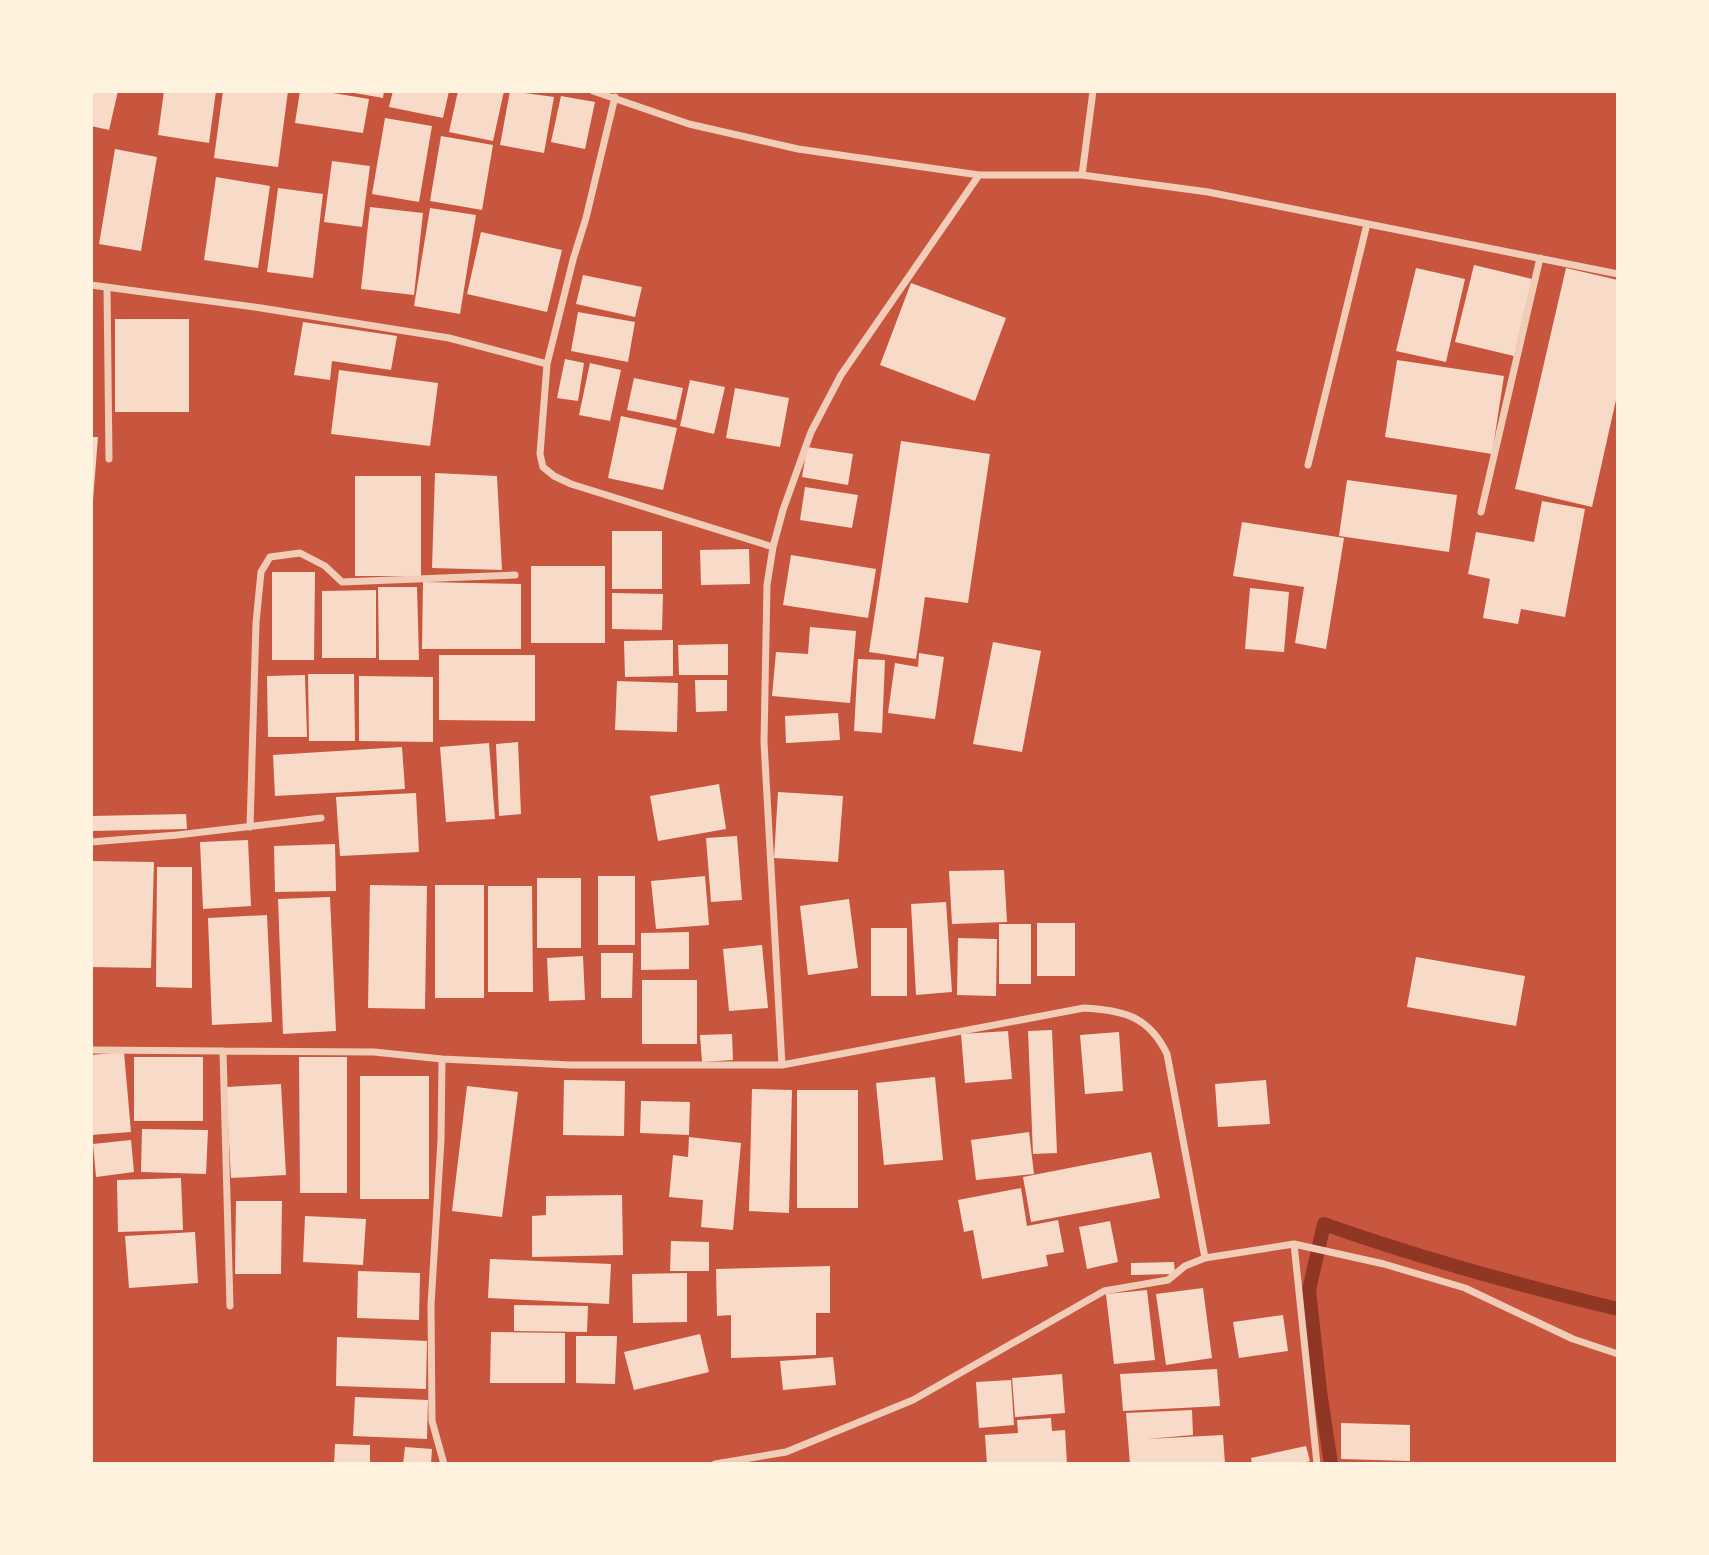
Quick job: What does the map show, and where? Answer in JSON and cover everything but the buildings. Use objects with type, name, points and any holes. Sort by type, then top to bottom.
[{"type":"street","points":[[593,91],[689,124],[798,149],[979,175],[1082,175],[1208,192],[1618,274]]},
{"type":"street","points":[[1082,175],[1093,91]]},
{"type":"street","points":[[615,97],[547,364],[540,454],[543,467],[570,484],[773,547]]},
{"type":"street","points":[[782,1065],[764,742],[767,585],[773,547],[783,510],[811,432],[841,376],[979,175]]},
{"type":"street","points":[[1308,465],[1367,224]]},
{"type":"street","points":[[1481,512],[1540,258]]},
{"type":"street","points":[[91,285],[449,338],[547,364]]},
{"type":"street","points":[[107,287],[109,459]]},
{"type":"street","points":[[250,827],[256,623],[261,572],[270,557],[300,553],[325,566],[342,582],[515,575]]},
{"type":"street","points":[[91,842],[321,818]]},
{"type":"street","points":[[91,1050],[374,1052],[442,1059],[570,1065],[782,1065],[1084,1008],[1110,1009],[1126,1013],[1144,1023],[1160,1040],[1167,1054],[1205,1258]]},
{"type":"street","points":[[223,1051],[230,1306]]},
{"type":"street","points":[[442,1059],[441,1140],[431,1305],[432,1421],[444,1464]]},
{"type":"street","points":[[1294,1244],[1318,1464]]},
{"type":"street","points":[[715,1464],[786,1452],[913,1400],[1104,1291],[1168,1280],[1185,1266],[1205,1258],[1294,1244],[1384,1264],[1465,1288],[1573,1339],[1618,1354]]},
{"type":"waterway","points":[[1331,1464],[1309,1290],[1324,1224],[1470,1270],[1618,1309]]}]
